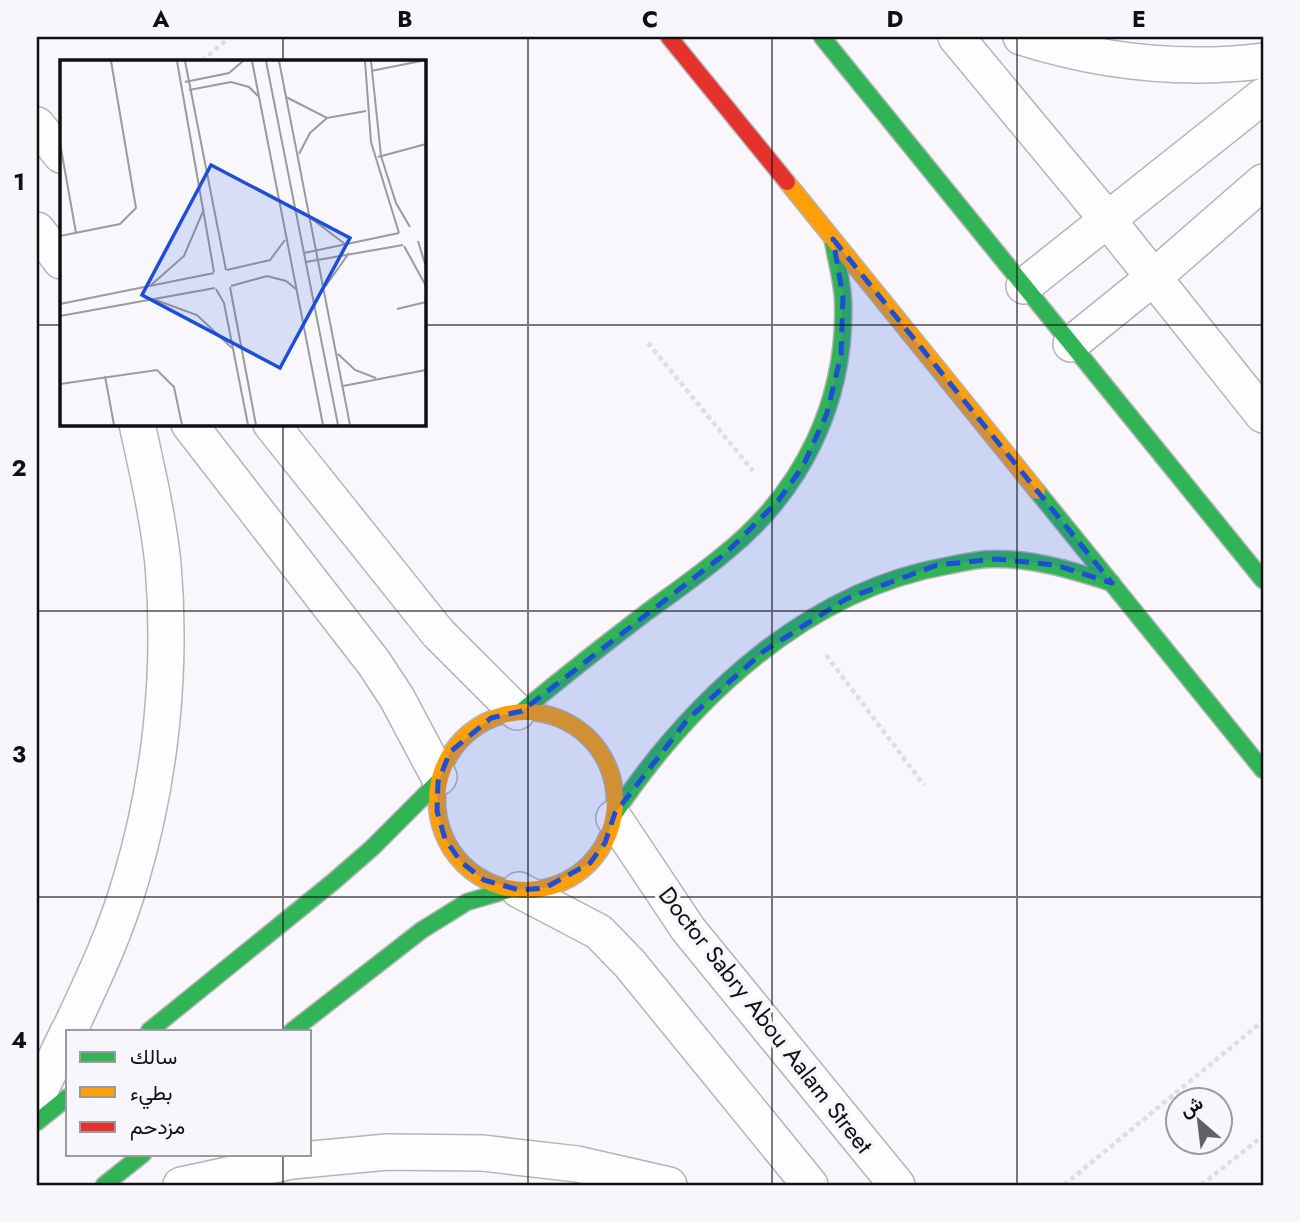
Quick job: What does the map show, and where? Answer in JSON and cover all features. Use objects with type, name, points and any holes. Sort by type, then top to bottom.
[{"type":"street","points":[[669,37],[1263,770]]},
{"type":"street","points":[[822,37],[1263,580]]},
{"type":"street","points":[[956,37],[1107,219],[1263,415]]},
{"type":"street","points":[[1021,37],[1053,47],[1111,59],[1169,65],[1228,65],[1263,61]]},
{"type":"street","points":[[1024,286],[1263,96]]},
{"type":"street","points":[[37,125],[60,154]]},
{"type":"street","points":[[1071,344],[1154,277],[1263,182]]},
{"type":"street","points":[[37,230],[60,260]]},
{"type":"street","points":[[519,711],[726,553],[778,501],[803,466],[827,413],[841,355],[843,298],[833,239]]},
{"type":"street","points":[[70,1030],[94,980],[131,880],[156,776],[166,670],[163,564],[137,425]]},
{"type":"street","points":[[190,425],[374,663],[397,698],[439,780]]},
{"type":"street","points":[[272,425],[429,623],[519,711]]},
{"type":"street","points":[[293,1030],[433,923],[467,902],[515,889],[545,888],[569,879],[590,863],[605,843],[614,816],[652,759],[688,719],[764,651],[846,599],[891,579],[937,565],[996,559],[1055,565],[1112,583]]},
{"type":"street","points":[[614,816],[614,782],[602,753],[581,730],[554,716],[519,711],[491,718],[468,732],[450,752],[439,780],[436,811],[445,839],[461,862],[484,880],[515,889],[598,932],[630,964],[810,1185]]},
{"type":"street","points":[[150,1030],[333,882],[372,848],[439,780]]},
{"type":"street","name":"Doctor Sabry Abou Aalam Street","points":[[614,816],[688,929],[897,1185]]},
{"type":"street","points":[[37,1097],[66,1038]]},
{"type":"street","points":[[37,1122],[66,1099]]},
{"type":"street","points":[[181,1185],[292,1161],[387,1152],[482,1153],[577,1164],[669,1185]]},
{"type":"street","points":[[104,1185],[140,1156]]},
{"type":"path","points":[[203,60],[230,37]]},
{"type":"path","points":[[648,343],[778,501]]},
{"type":"path","points":[[803,624],[924,785]]},
{"type":"path","points":[[1064,1185],[1263,1021]]},
{"type":"path","points":[[1201,1185],[1263,1136]]},
{"type":"highlighted area","points":[[833,239],[1112,583],[1055,565],[996,559],[937,565],[846,599],[764,651],[688,719],[615,813],[605,843],[590,863],[545,888],[519,890],[484,880],[461,862],[445,839],[437,811],[438,782],[450,752],[491,718],[522,711],[726,553],[778,501],[803,466],[827,413],[841,355],[843,297]]},
{"type":"traffic: fast","points":[[822,37],[1263,580]]},
{"type":"traffic: fast","points":[[522,711],[724,554],[752,529],[776,502],[797,472],[815,441],[837,373],[843,299],[833,241]]},
{"type":"traffic: fast","points":[[1037,491],[1263,770]]},
{"type":"traffic: fast","points":[[615,813],[680,730],[717,691],[757,656],[800,625],[846,599],[895,579],[987,559],[1038,563],[1112,583]]},
{"type":"traffic: fast","points":[[150,1030],[333,882],[372,848],[438,782]]},
{"type":"traffic: fast","points":[[293,1030],[422,930],[467,902],[511,889]]},
{"type":"traffic: fast","points":[[37,1122],[66,1099]]},
{"type":"traffic: fast","points":[[104,1185],[140,1156]]},
{"type":"traffic: slow","points":[[787,182],[1037,491]]},
{"type":"traffic: slow","points":[[526,712],[560,719],[589,738],[608,767],[615,801],[608,835],[589,864],[560,883],[526,890],[492,883],[463,864],[444,835],[437,801],[444,767],[463,738],[492,719],[526,712]]},
{"type":"traffic: jam","points":[[669,37],[787,182]]}]
